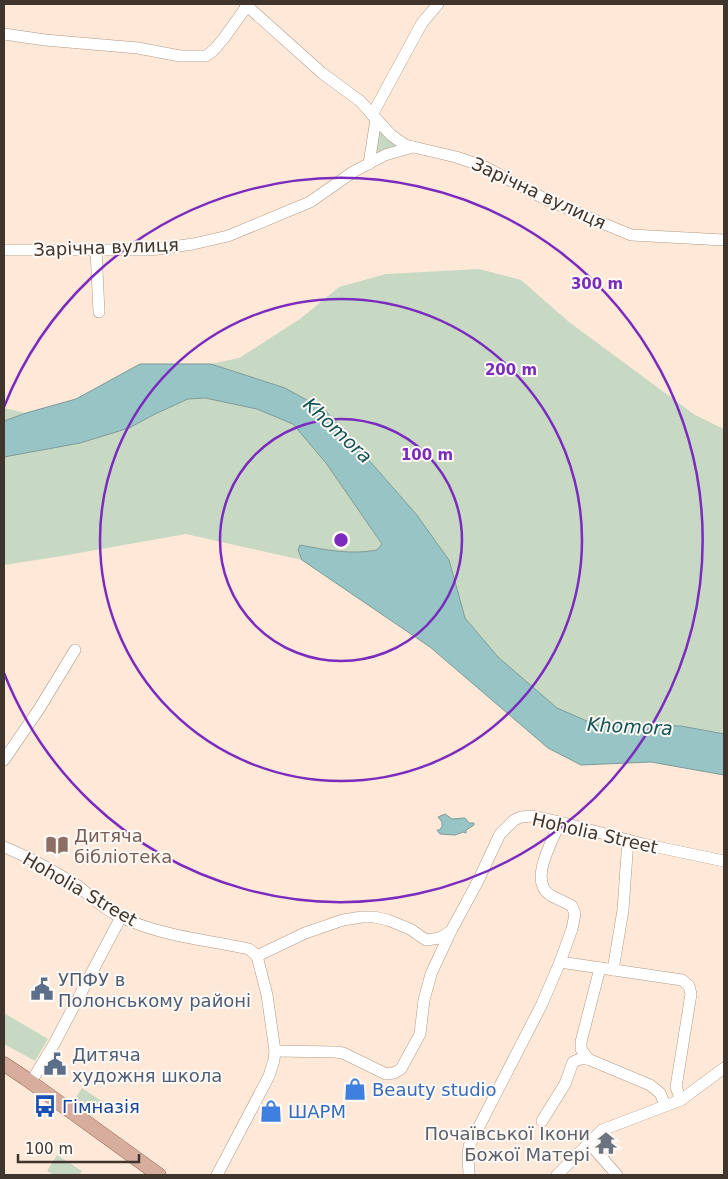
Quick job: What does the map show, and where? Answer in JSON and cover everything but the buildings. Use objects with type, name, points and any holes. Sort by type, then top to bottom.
[{"type":"main road","points":[[4,1064],[159,1175]]},
{"type":"street","points":[[369,164],[374,117],[422,23],[438,4]]},
{"type":"street","points":[[4,34],[45,40],[138,48],[180,56],[206,56],[214,50],[246,5],[322,73],[360,101],[391,135],[405,145],[413,147]]},
{"type":"street","name":"Зарічна вулиця","points":[[4,250],[150,250],[193,244],[228,236],[310,202],[353,172],[385,154],[413,147],[456,157],[483,166],[547,200],[631,235],[724,240]]},
{"type":"street","points":[[96,250],[100,312]]},
{"type":"street","points":[[4,760],[39,709],[75,650]]},
{"type":"street","name":"Hoholia Street","points":[[275,1051],[343,1053],[386,1074],[394,1073],[401,1069],[420,1034],[424,1000],[431,974],[451,931],[478,882],[500,834],[509,824],[521,817],[533,816],[628,840],[724,861]]},
{"type":"street","points":[[469,1175],[468,1155],[472,1138],[542,1004],[572,929],[575,914],[572,906],[549,895],[540,879],[546,856],[560,822]]},
{"type":"street","points":[[613,970],[623,910],[628,840]]},
{"type":"street","name":"Hoholia Street","points":[[4,847],[29,857],[76,885],[118,915],[148,928],[181,937],[249,949],[257,956]]},
{"type":"street","points":[[28,1080],[54,1044],[118,915]]},
{"type":"street","points":[[217,1175],[269,1076],[274,1060],[275,1051],[267,995],[257,956],[305,932],[343,920],[374,917],[388,920],[410,929],[434,947],[439,957]]},
{"type":"street","points":[[426,940],[440,938],[451,931]]},
{"type":"street","points":[[560,962],[682,980],[688,986],[691,994],[676,1087],[681,1100]]},
{"type":"street","points":[[542,1121],[565,1084],[581,1042],[600,968]]},
{"type":"street","points":[[581,1042],[582,1054],[588,1059],[650,1085],[660,1092],[665,1105]]},
{"type":"street","points":[[573,1062],[580,1059],[588,1059]]},
{"type":"street","points":[[558,1175],[602,1130],[681,1100],[724,1068]]},
{"type":"street","points":[[660,1092],[676,1087]]},
{"type":"street","points":[[589,1143],[617,1175]]},
{"type":"green space","points":[[376,119],[405,145],[369,163]]},
{"type":"green space","points":[[479,269],[521,280],[569,322],[695,415],[724,429],[724,734],[681,726],[596,725],[557,708],[498,657],[465,618],[449,560],[416,514],[325,410],[285,388],[211,364],[239,358],[300,319],[339,287],[386,274]]},
{"type":"green space","points":[[205,398],[257,409],[293,423],[326,463],[382,544],[378,550],[348,552],[300,545],[298,550],[302,560],[186,534],[4,565],[4,457],[80,443],[129,428],[188,399]]},
{"type":"green space","points":[[4,408],[26,413],[4,421]]},
{"type":"green space","points":[[4,1013],[48,1039],[35,1061],[4,1044]]},
{"type":"green space","points":[[82,1088],[103,1102],[93,1116],[73,1102]]},
{"type":"green space","points":[[57,1155],[82,1171],[79,1175],[54,1175],[47,1171]]},
{"type":"water","name":"Khomora","points":[[140,364],[211,364],[285,388],[325,410],[416,514],[449,560],[465,618],[498,657],[557,708],[596,725],[681,726],[724,734],[724,775],[651,762],[581,765],[548,748],[430,647],[302,560],[298,550],[300,545],[358,552],[377,550],[382,544],[326,463],[293,424],[257,409],[205,398],[188,399],[129,428],[80,443],[4,457],[4,421],[76,399]]},
{"type":"water","points":[[445,814],[452,819],[465,818],[469,823],[474,823],[474,825],[466,830],[466,833],[463,832],[455,835],[440,834],[437,830],[442,827],[442,822],[438,817]]},
{"type":"place","name":"Дитяча бібліотека","points":[[57,845]]},
{"type":"place","name":"УПФУ в Полонському районі","points":[[42,989]]},
{"type":"place","name":"Дитяча художня школа","points":[[55,1064]]},
{"type":"place","name":"Beauty studio","points":[[355,1089]]},
{"type":"place","name":"Гімназія","points":[[45,1106]]},
{"type":"place","name":"ШАРМ","points":[[271,1111]]},
{"type":"place","name":"Почаївської Ікони Божої Матері","points":[[606,1143]]}]
